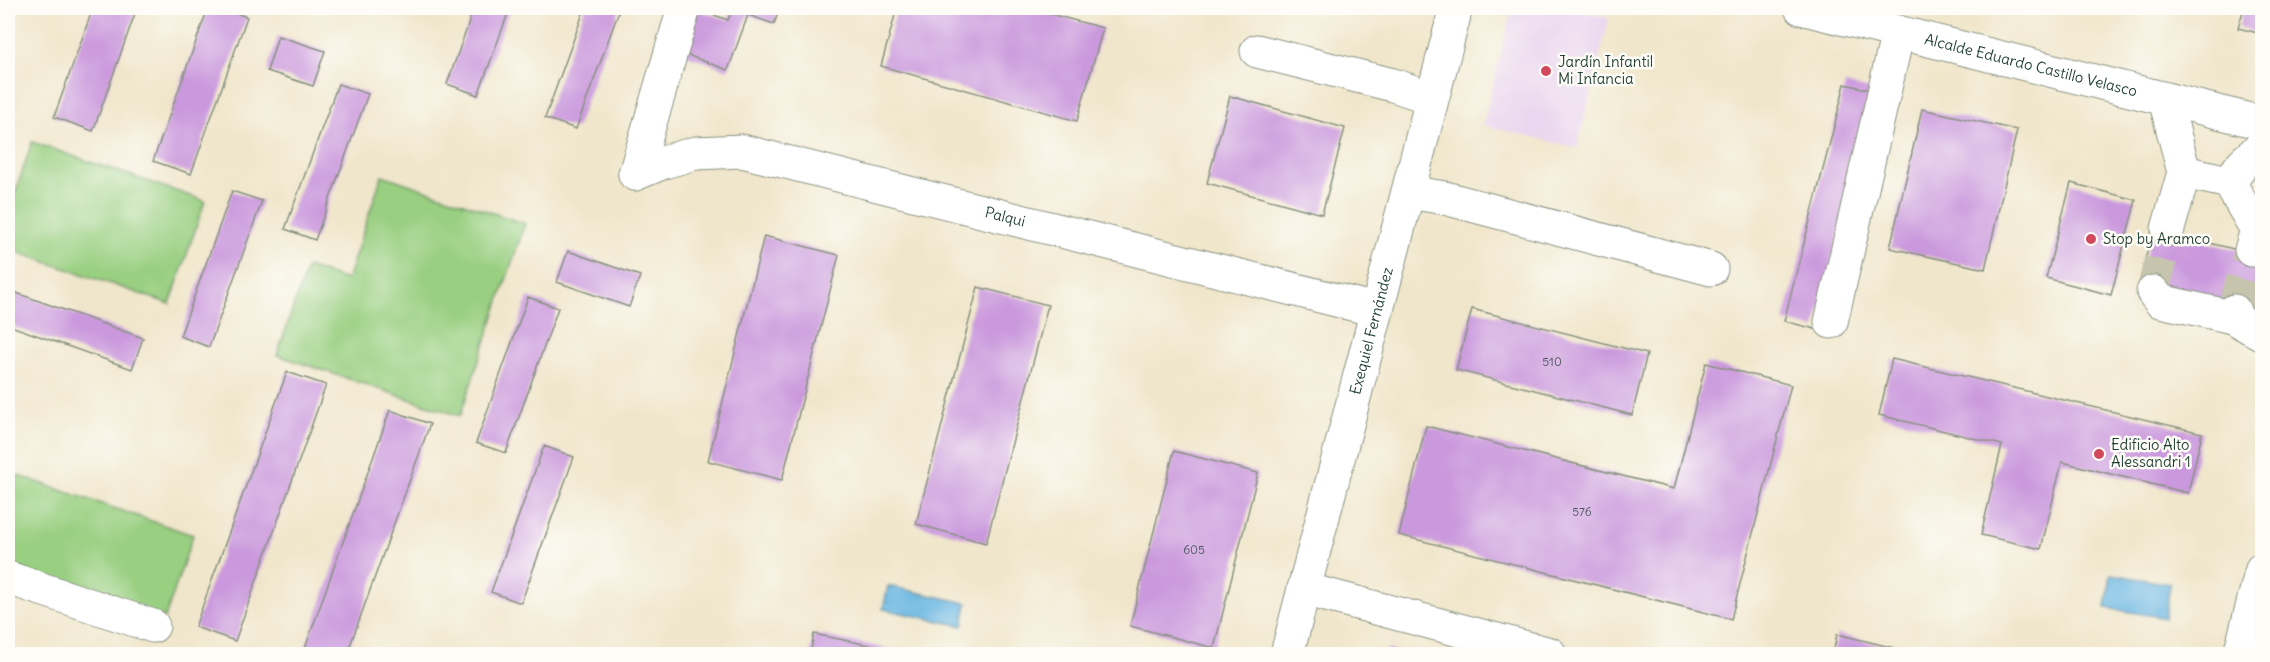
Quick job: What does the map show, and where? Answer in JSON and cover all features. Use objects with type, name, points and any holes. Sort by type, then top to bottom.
[{"type":"street","name":"Palqui","points":[[684,8],[635,174],[664,162],[696,153],[742,151],[1376,310]]},
{"type":"street","name":"Exequiel Fernández","points":[[1287,654],[1456,8]]},
{"type":"street","name":"Alcalde Eduardo Castillo Velasco","points":[[1801,8],[2262,123]]},
{"type":"street","points":[[1831,322],[1898,32]]},
{"type":"street","points":[[1257,51],[1393,85],[1432,98]]},
{"type":"street","points":[[2166,99],[2184,172],[2168,229]]},
{"type":"street","points":[[2229,182],[2243,163],[2262,146]]},
{"type":"street","points":[[2184,172],[2229,182]]},
{"type":"street","points":[[2229,182],[2257,236]]},
{"type":"street","points":[[1408,192],[1445,198],[1710,269]]},
{"type":"street","points":[[2153,292],[2160,301],[2233,314],[2262,334]]},
{"type":"street","points":[[2240,654],[2262,569]]},
{"type":"street","points":[[8,578],[153,626]]},
{"type":"street","points":[[1304,589],[1550,654]]},
{"type":"shaded area","name":"Jardín Infantil Mi Infancia","points":[[1512,8],[1567,8],[1609,18],[1577,148],[1483,125]]},
{"type":"green space","points":[[32,142],[205,201],[170,304],[8,249],[8,215]]},
{"type":"green space","points":[[382,175],[525,224],[460,416],[277,355],[307,267],[347,280]]},
{"type":"green space","points":[[8,472],[193,535],[165,618],[8,564]]},
{"type":"water","points":[[2111,574],[2170,584],[2165,618],[2106,608]]},
{"type":"water","points":[[888,586],[967,603],[963,626],[883,609]]},
{"type":"building","points":[[93,8],[137,8],[93,131],[54,117]]},
{"type":"building","points":[[208,8],[221,8],[247,17],[191,174],[153,161]]},
{"type":"building","points":[[474,8],[510,8],[478,95],[447,84]]},
{"type":"building","points":[[585,8],[620,8],[576,129],[545,118]]},
{"type":"building","points":[[694,8],[728,20],[733,8],[780,8],[774,24],[748,15],[728,70],[679,52]]},
{"type":"building","points":[[897,8],[1028,8],[1103,28],[1077,121],[881,66]]},
{"type":"building","points":[[2244,8],[2262,8],[2262,34],[2238,28]]},
{"type":"building","points":[[278,36],[325,51],[313,86],[267,71]]},
{"type":"building","points":[[338,84],[368,94],[315,240],[285,229]]},
{"type":"building","points":[[1845,84],[1875,91],[1815,329],[1784,321]]},
{"type":"building","points":[[1230,96],[1345,128],[1322,214],[1207,183]]},
{"type":"building","points":[[1922,109],[2017,130],[1985,269],[1890,248]]},
{"type":"building","name":"Stop by Aramco","points":[[2071,183],[2136,200],[2111,295],[2046,278]]},
{"type":"building","points":[[232,191],[262,201],[209,347],[180,336]]},
{"type":"building","points":[[2153,229],[2262,256],[2262,315],[2139,284]]},
{"type":"building","points":[[764,236],[839,255],[782,480],[708,461]]},
{"type":"building","points":[[568,251],[640,276],[629,307],[557,282]]},
{"type":"building","points":[[978,287],[1048,305],[986,543],[916,524]]},
{"type":"building","points":[[8,290],[143,338],[132,369],[8,325]]},
{"type":"building","points":[[528,297],[558,308],[506,453],[476,443]]},
{"type":"building","points":[[1472,309],[1647,354],[1632,415],[1456,370]]},
{"type":"building","name":"Edificio Alto Alessandri 1","points":[[1892,359],[2202,433],[2188,493],[2062,462],[2041,549],[1981,535],[2002,445],[1879,415]]},
{"type":"building","points":[[1706,363],[1791,385],[1731,619],[1399,535],[1426,426],[1674,489]]},
{"type":"building","points":[[287,372],[326,385],[235,641],[195,627]]},
{"type":"building","points":[[390,410],[430,424],[347,654],[303,654]]},
{"type":"building","points":[[544,446],[574,457],[521,603],[491,592]]},
{"type":"building","points":[[1174,451],[1258,473],[1214,648],[1130,626]]},
{"type":"building","points":[[814,634],[909,653],[909,654],[810,654]]},
{"type":"building","points":[[1837,634],[1919,654],[1833,654]]},
{"type":"building","points":[[1387,649],[1406,654],[1386,654]]},
{"type":"tunnel","points":[[2153,292],[2168,229]]},
{"type":"tunnel","points":[[2234,311],[2251,250]]},
{"type":"place","name":"Jardín Infantil Mi Infancia","points":[[1546,71]]},
{"type":"place","name":"Stop by Aramco","points":[[2091,239]]},
{"type":"place","name":"Edificio Alto Alessandri 1","points":[[2099,454]]}]
